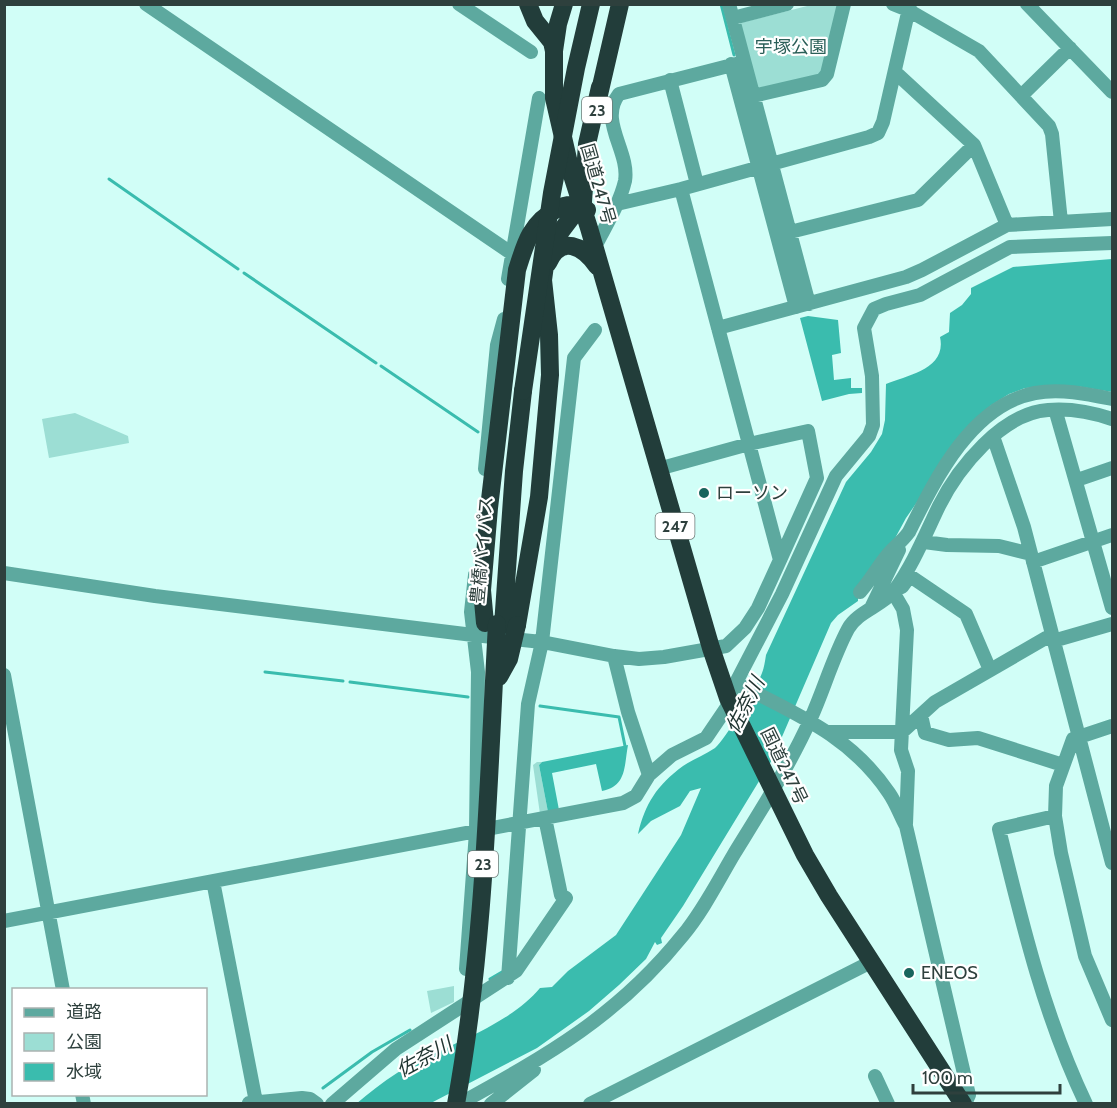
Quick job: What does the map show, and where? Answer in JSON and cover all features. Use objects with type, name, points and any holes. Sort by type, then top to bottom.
[{"type":"highway","name":"国道247号","points":[[528,4],[536,21],[548,36],[554,51],[554,98],[568,160],[598,241],[623,344]]},
{"type":"highway","points":[[554,51],[564,4]]},
{"type":"highway","name":"豊橋バイパス","points":[[459,1104],[471,1008],[488,803],[495,626],[514,471],[520,391],[547,192],[570,67],[585,4]]},
{"type":"highway","name":"豊橋バイパス","points":[[520,391],[552,193],[591,4]]},
{"type":"highway","name":"23","points":[[586,212],[589,195],[589,162],[600,87],[620,4]]},
{"type":"highway","points":[[495,626],[482,590],[489,508],[517,270],[526,242],[540,219],[565,188],[568,160]]},
{"type":"highway","points":[[495,626],[539,497],[550,375],[543,275],[552,243],[558,233],[586,212],[568,204],[540,219]]},
{"type":"highway","name":"国道247号","points":[[586,212],[600,270],[711,648],[735,693],[771,786],[811,865],[964,1104]]},
{"type":"highway","points":[[543,275],[551,255],[567,245],[578,248],[588,255],[600,270]]},
{"type":"highway","name":"豊橋バイパス","points":[[459,1104],[472,1053],[484,936],[499,677],[495,626]]},
{"type":"street","points":[[146,4],[511,253]]},
{"type":"street","points":[[459,4],[531,52]]},
{"type":"street","points":[[787,4],[731,11],[738,63],[802,305]]},
{"type":"street","points":[[753,96],[822,80],[828,74],[844,4]]},
{"type":"street","points":[[893,4],[909,7],[979,51],[1049,126],[1052,134],[1062,222]]},
{"type":"street","points":[[1027,4],[1113,92]]},
{"type":"street","points":[[617,204],[681,189],[878,133],[883,122],[909,7]]},
{"type":"street","points":[[1021,96],[1070,48]]},
{"type":"street","points":[[738,63],[753,96],[765,165],[790,232],[802,305]]},
{"type":"street","points":[[598,241],[617,204],[625,180],[625,165],[612,120],[615,100],[619,94],[738,63]]},
{"type":"street","points":[[895,72],[974,145],[1007,225]]},
{"type":"street","points":[[670,81],[697,184]]},
{"type":"street","points":[[539,98],[511,253],[502,328],[497,345],[471,612],[495,626],[542,642],[614,656],[639,659],[664,657],[726,645],[745,628],[758,609],[817,478],[808,431],[749,444],[658,469]]},
{"type":"street","points":[[790,232],[918,200],[974,145]]},
{"type":"street","points":[[681,189],[780,560]]},
{"type":"street","points":[[718,328],[914,273],[1007,225],[1113,219]]},
{"type":"street","points":[[4,921],[623,803],[636,796],[649,775],[672,755],[706,738],[727,707],[836,476],[869,436],[873,425],[872,376],[864,328],[866,320],[874,309],[920,295],[1010,247],[1113,243]]},
{"type":"street","points":[[508,978],[528,704],[542,642],[574,358],[595,330]]},
{"type":"street","points":[[871,608],[904,540],[947,461],[980,423],[1018,398],[1037,393],[1065,392],[1113,399]]},
{"type":"street","points":[[894,593],[924,542],[939,506],[955,480],[971,458],[993,440],[1024,416],[1047,410],[1081,410],[1113,419]]},
{"type":"street","points":[[1057,416],[1113,608]]},
{"type":"street","points":[[993,440],[1022,424],[1044,417],[1090,419],[1113,427]]},
{"type":"street","points":[[993,440],[1032,558],[1113,863]]},
{"type":"street","points":[[1077,480],[1113,468]]},
{"type":"street","points":[[924,542],[999,546],[1032,558],[1113,535]]},
{"type":"street","points":[[860,592],[874,577],[891,551],[904,540]]},
{"type":"street","points":[[4,573],[155,596],[495,626]]},
{"type":"street","points":[[459,1104],[571,1039],[626,996],[684,934],[771,786],[807,719],[849,627],[871,608],[894,593],[910,576],[966,614],[990,670]]},
{"type":"street","points":[[894,593],[903,609],[907,630],[901,750],[908,771],[906,826]]},
{"type":"street","points":[[829,732],[902,732],[935,702],[1052,638],[1113,624]]},
{"type":"street","points":[[464,1005],[476,832],[478,672],[495,626]]},
{"type":"street","points":[[614,656],[628,712],[649,775]]},
{"type":"street","points":[[4,675],[63,988]]},
{"type":"street","points":[[735,693],[807,719],[829,732],[870,770],[890,794],[906,826],[969,1095],[964,1104]]},
{"type":"street","points":[[921,715],[925,733],[949,740],[978,738],[1063,765]]},
{"type":"street","points":[[1113,726],[1072,739],[1056,786],[1055,816],[1061,853],[1085,956],[1113,1020]]},
{"type":"street","points":[[1055,816],[999,829],[1028,945],[1054,1029],[1086,1104]]},
{"type":"street","points":[[332,1104],[396,1049],[508,978],[528,956],[566,898],[561,895],[544,818]]},
{"type":"street","points":[[213,881],[252,1103],[302,1098],[310,1099],[317,1104]]},
{"type":"street","points":[[590,1104],[871,962]]},
{"type":"street","points":[[490,1104],[535,1070],[540,1059]]},
{"type":"street","points":[[875,1076],[888,1104]]},
{"type":"green space","name":"宇塚公園","points":[[811,5],[839,5],[823,73],[758,91],[740,23]]},
{"type":"green space","points":[[75,413],[128,436],[129,443],[49,458],[42,419]]},
{"type":"green space","points":[[542,762],[539,765],[548,812],[540,814],[533,765]]},
{"type":"green space","points":[[454,986],[454,1002],[431,1013],[427,991]]},
{"type":"water","name":"佐奈川","points":[[1112,259],[1112,392],[1076,386],[1025,388],[1009,394],[974,420],[858,591],[858,601],[831,623],[772,760],[661,938],[662,943],[657,945],[655,942],[646,959],[619,985],[589,1011],[537,1048],[431,1103],[356,1104],[397,1073],[492,1025],[526,1002],[540,988],[552,987],[568,971],[616,935],[681,835],[701,788],[690,791],[680,806],[651,821],[638,834],[648,804],[666,780],[687,764],[715,748],[726,735],[762,673],[766,655],[846,482],[871,452],[882,434],[885,420],[886,384],[915,374],[932,364],[941,348],[940,337],[949,332],[950,313],[962,305],[971,294],[971,288],[1013,267]]},
{"type":"water","points":[[808,316],[838,320],[841,353],[832,355],[834,380],[851,378],[851,388],[862,388],[862,393],[822,401],[800,318]]},
{"type":"water","points":[[628,745],[625,767],[620,780],[616,785],[602,791],[596,764],[552,773],[559,810],[548,812],[539,765],[542,762]]},
{"type":"waterway","points":[[721,4],[734,55]]},
{"type":"waterway","points":[[109,179],[238,269]]},
{"type":"waterway","points":[[244,273],[376,363]]},
{"type":"waterway","points":[[381,366],[478,432]]},
{"type":"waterway","points":[[265,672],[343,681]]},
{"type":"waterway","points":[[350,682],[468,697]]},
{"type":"waterway","points":[[540,706],[619,717],[624,748]]},
{"type":"waterway","points":[[490,979],[502,972]]},
{"type":"waterway","points":[[323,1088],[372,1052],[410,1030]]},
{"type":"place","name":"ローソン","points":[[704,493]]},
{"type":"place","name":"ENEOS","points":[[909,973]]}]
